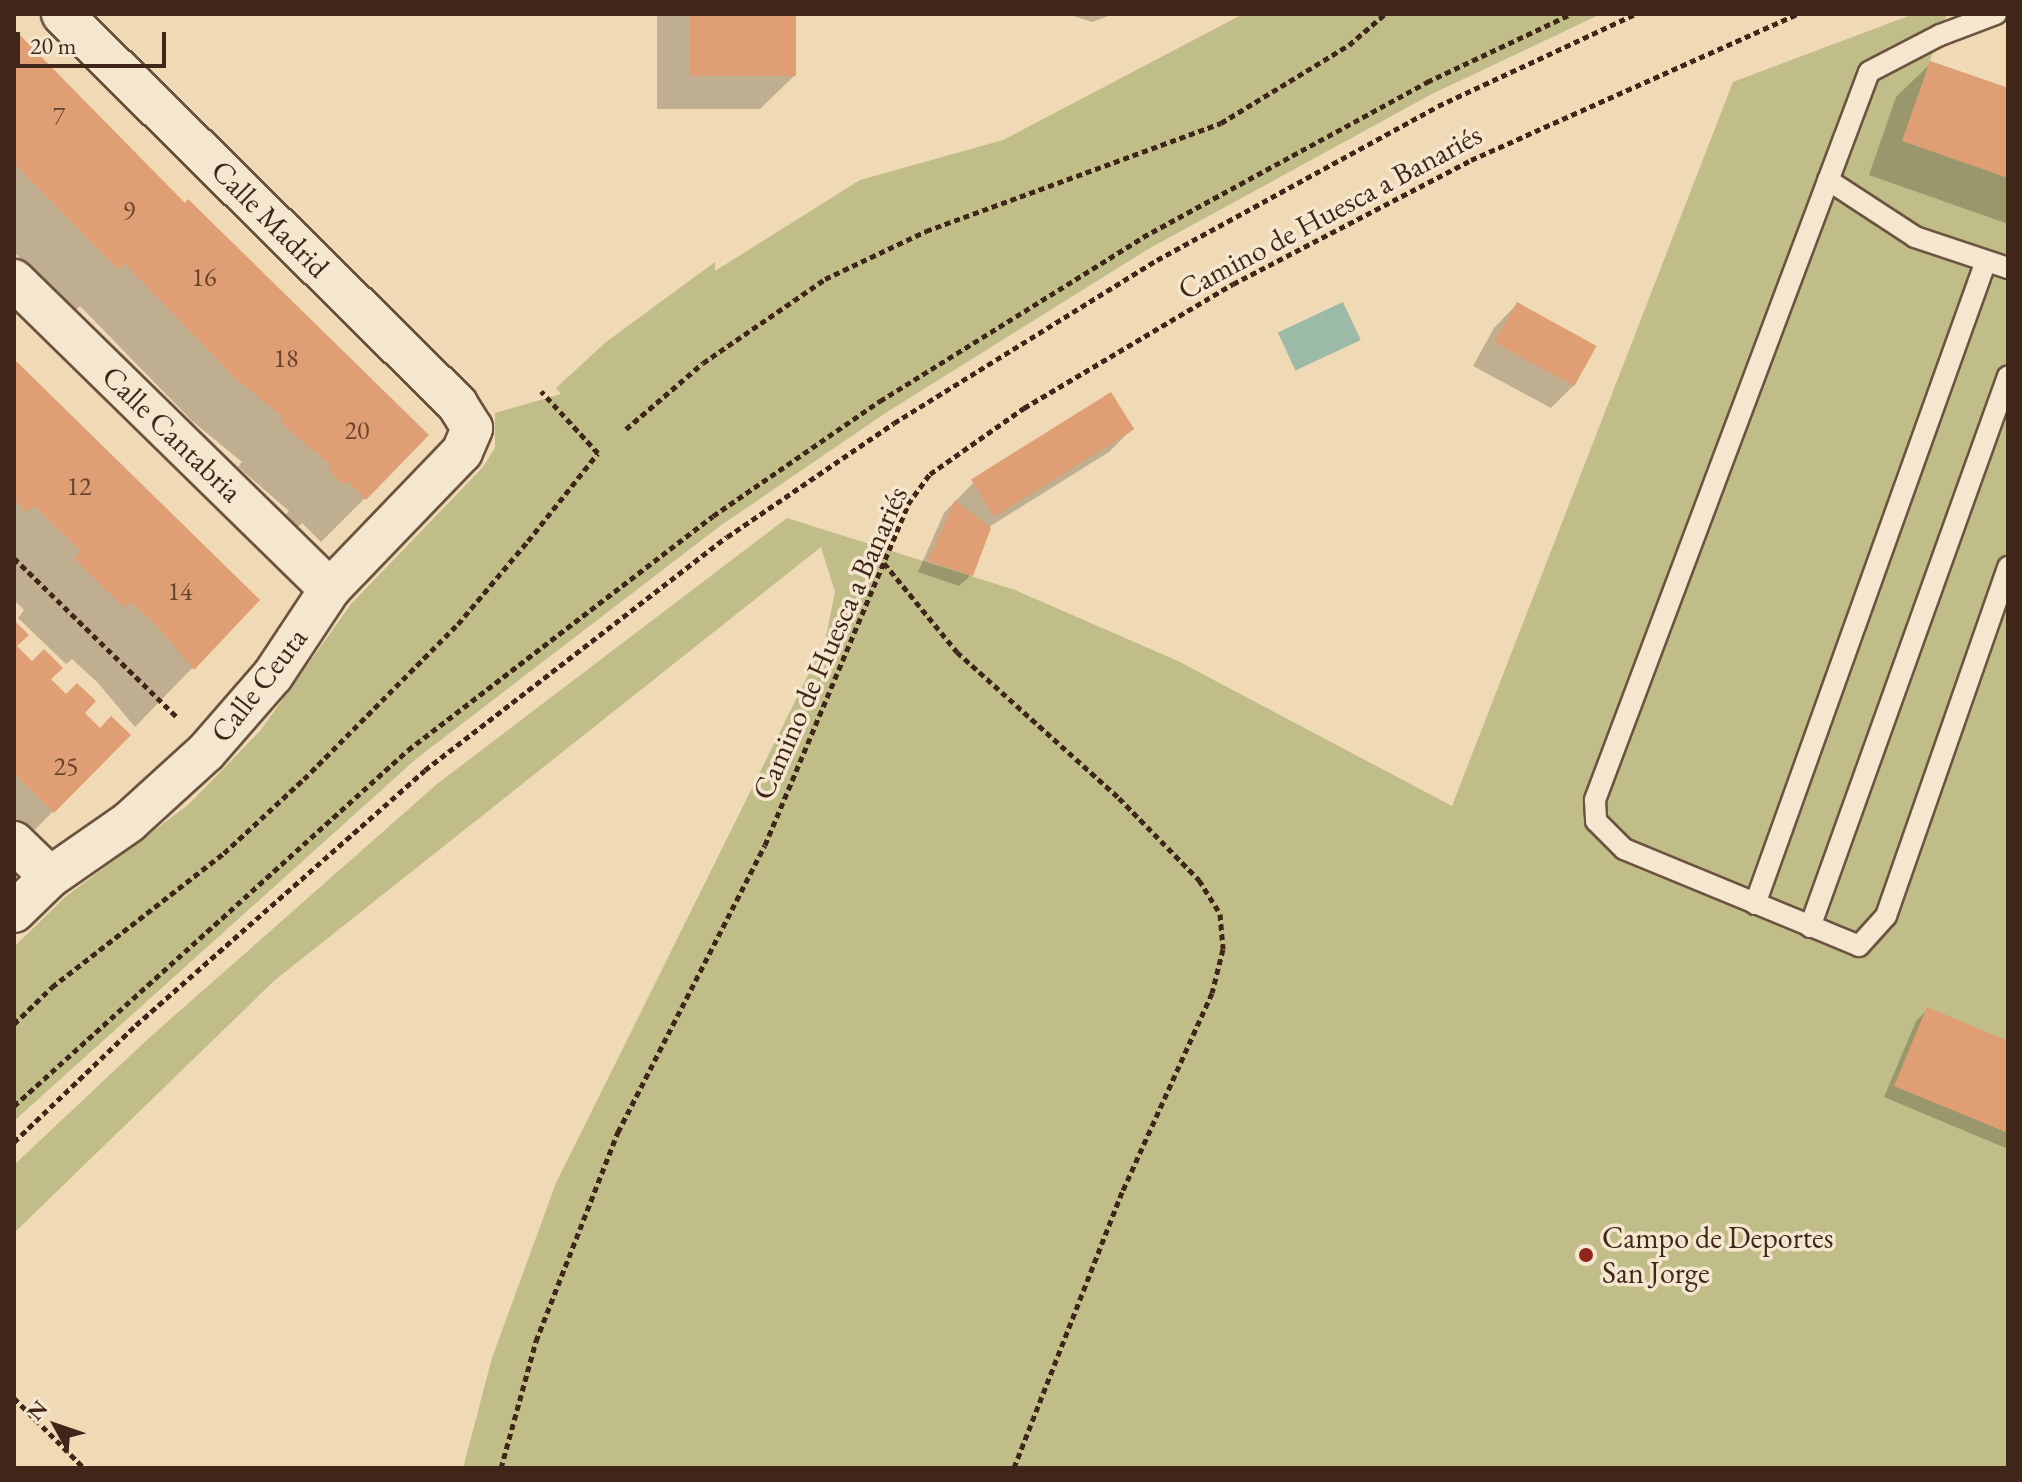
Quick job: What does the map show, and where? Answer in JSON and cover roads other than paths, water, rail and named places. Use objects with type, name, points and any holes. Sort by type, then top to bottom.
[{"type":"street","name":"Calle Madrid","points":[[62,14],[457,404],[472,428]]},
{"type":"street","name":"Calle Cantabria","points":[[14,280],[330,589]]},
{"type":"street","name":"Calle Ceuta","points":[[14,912],[50,877],[129,822],[206,752],[273,675],[330,589],[462,452],[472,428]]},
{"type":"street","points":[[14,842],[50,877]]},
{"type":"lane","points":[[1996,14],[1940,35],[1869,72],[1595,800],[1596,821],[1624,849],[1859,946],[1886,916],[2008,567]]},
{"type":"lane","points":[[1828,180],[1915,237],[2008,268]]},
{"type":"lane","points":[[1755,904],[1986,261]]},
{"type":"lane","points":[[1810,927],[2008,376]]},
{"type":"place","name":"Campo de Deportes San Jorge","points":[[1586,1255]]}]
